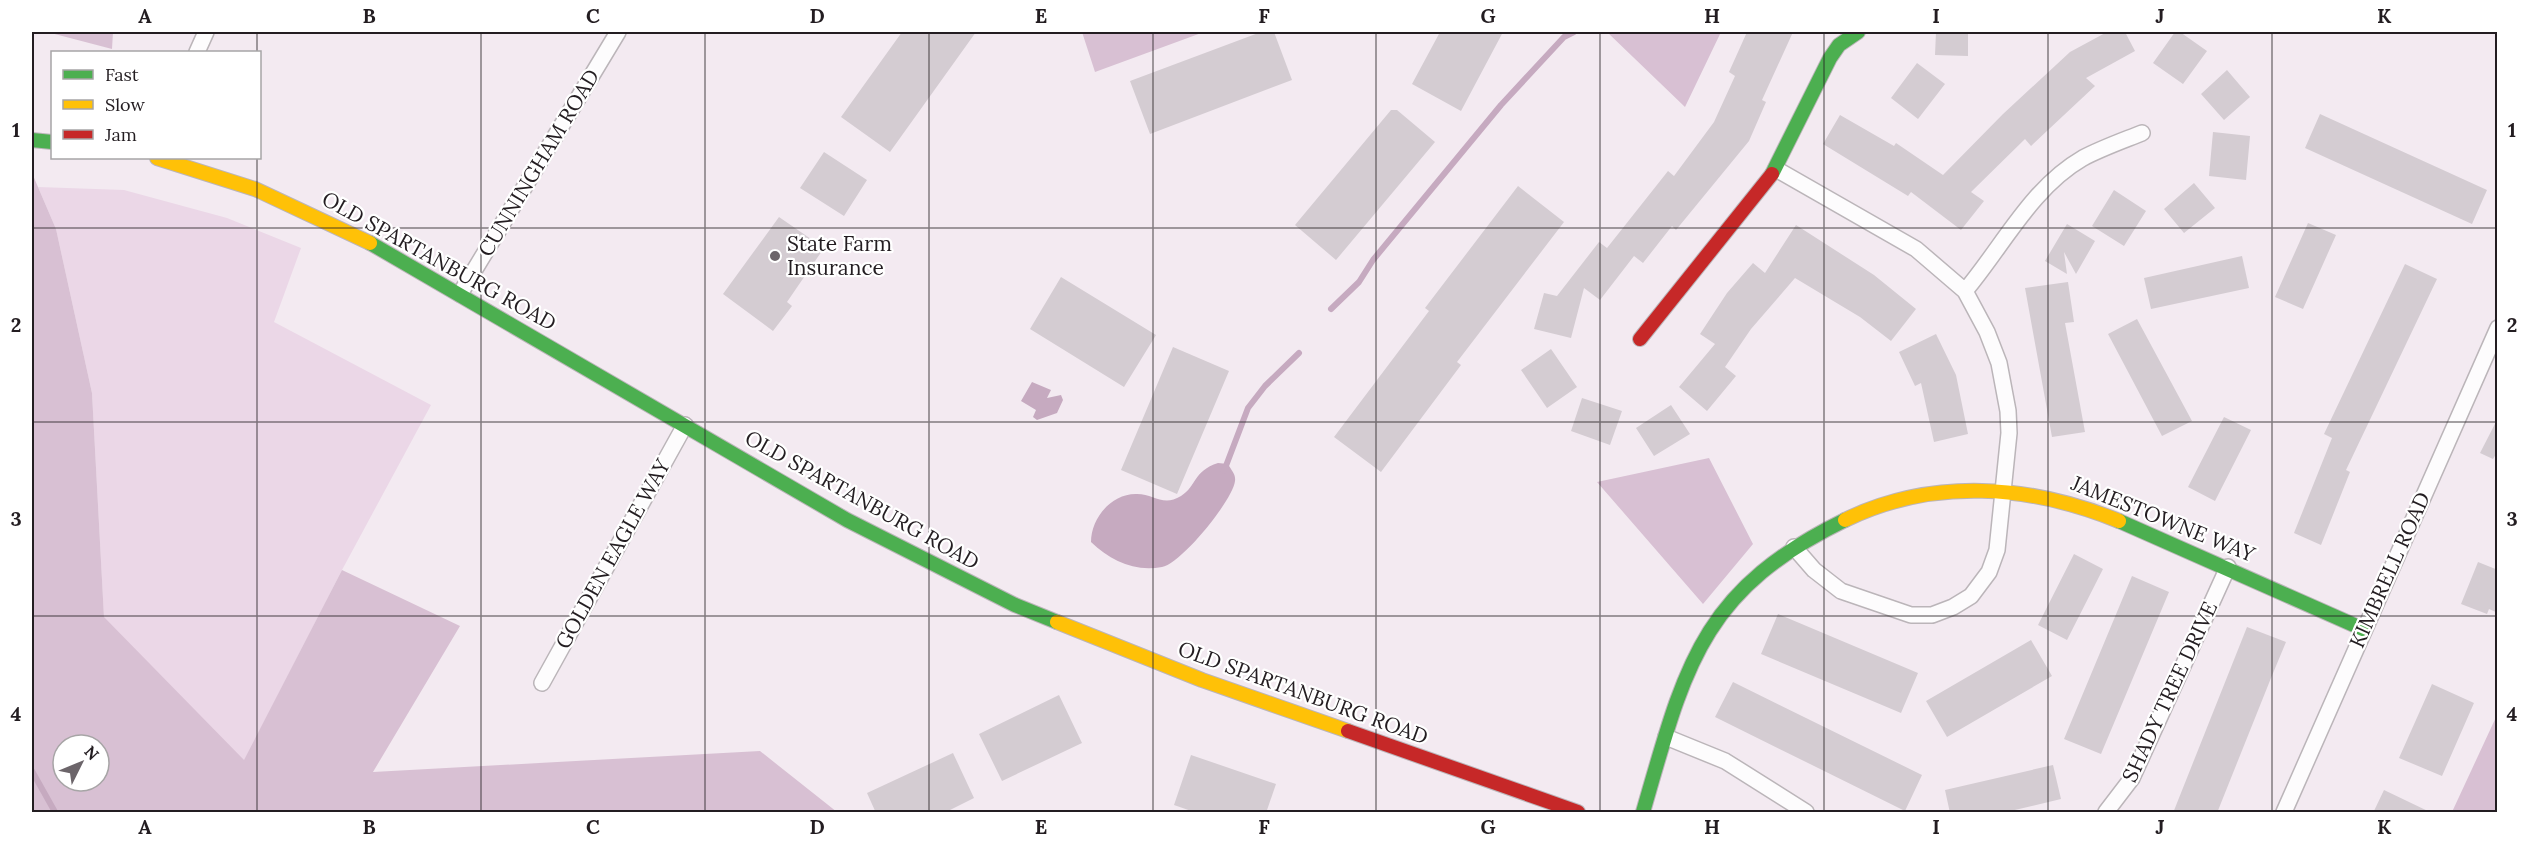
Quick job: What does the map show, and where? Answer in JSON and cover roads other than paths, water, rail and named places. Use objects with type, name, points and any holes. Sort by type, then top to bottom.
[{"type":"main road","points":[[1640,339],[1776,169],[1830,58],[1839,45],[1858,32]]},
{"type":"main road","points":[[32,140],[51,142]]},
{"type":"main road","name":"OLD SPARTANBURG ROAD","points":[[160,159],[245,186],[292,204],[351,232],[847,520],[1015,605],[1202,680],[1578,813]]},
{"type":"main road","name":"JAMESTOWNE WAY","points":[[1643,813],[1690,667],[1717,618],[1752,578],[1794,547],[1841,521],[1906,499],[1958,490],[2001,490],[2052,498],[2088,508],[2228,567],[2364,629]]},
{"type":"street","points":[[197,51],[206,32]]},
{"type":"street","name":"CUNNINGHAM ROAD","points":[[460,294],[618,32]]},
{"type":"street","points":[[1965,291],[2017,222],[2047,187],[2083,159],[2142,133]]},
{"type":"street","points":[[1776,169],[1916,249],[1965,291],[1987,332],[2006,388],[2009,433],[2001,490],[1997,550],[1989,572],[1971,596],[1932,615],[1911,615],[1841,591],[1814,570],[1794,547]]},
{"type":"street","name":"KIMBRELL ROAD","points":[[2284,813],[2498,327]]},
{"type":"street","name":"GOLDEN EAGLE WAY","points":[[542,683],[685,424]]},
{"type":"street","name":"SHADY TREE DRIVE","points":[[2106,813],[2132,778],[2228,567]]},
{"type":"street","points":[[1666,738],[1725,760],[1806,813]]},
{"type":"waterway","points":[[1331,309],[1359,282],[1373,260],[1501,105],[1564,37],[1574,32]]},
{"type":"waterway","points":[[1224,471],[1248,408],[1265,386],[1299,353]]},
{"type":"waterway","points":[[32,771],[55,812]]},
{"type":"place","name":"State Farm Insurance","points":[[775,256]]}]
